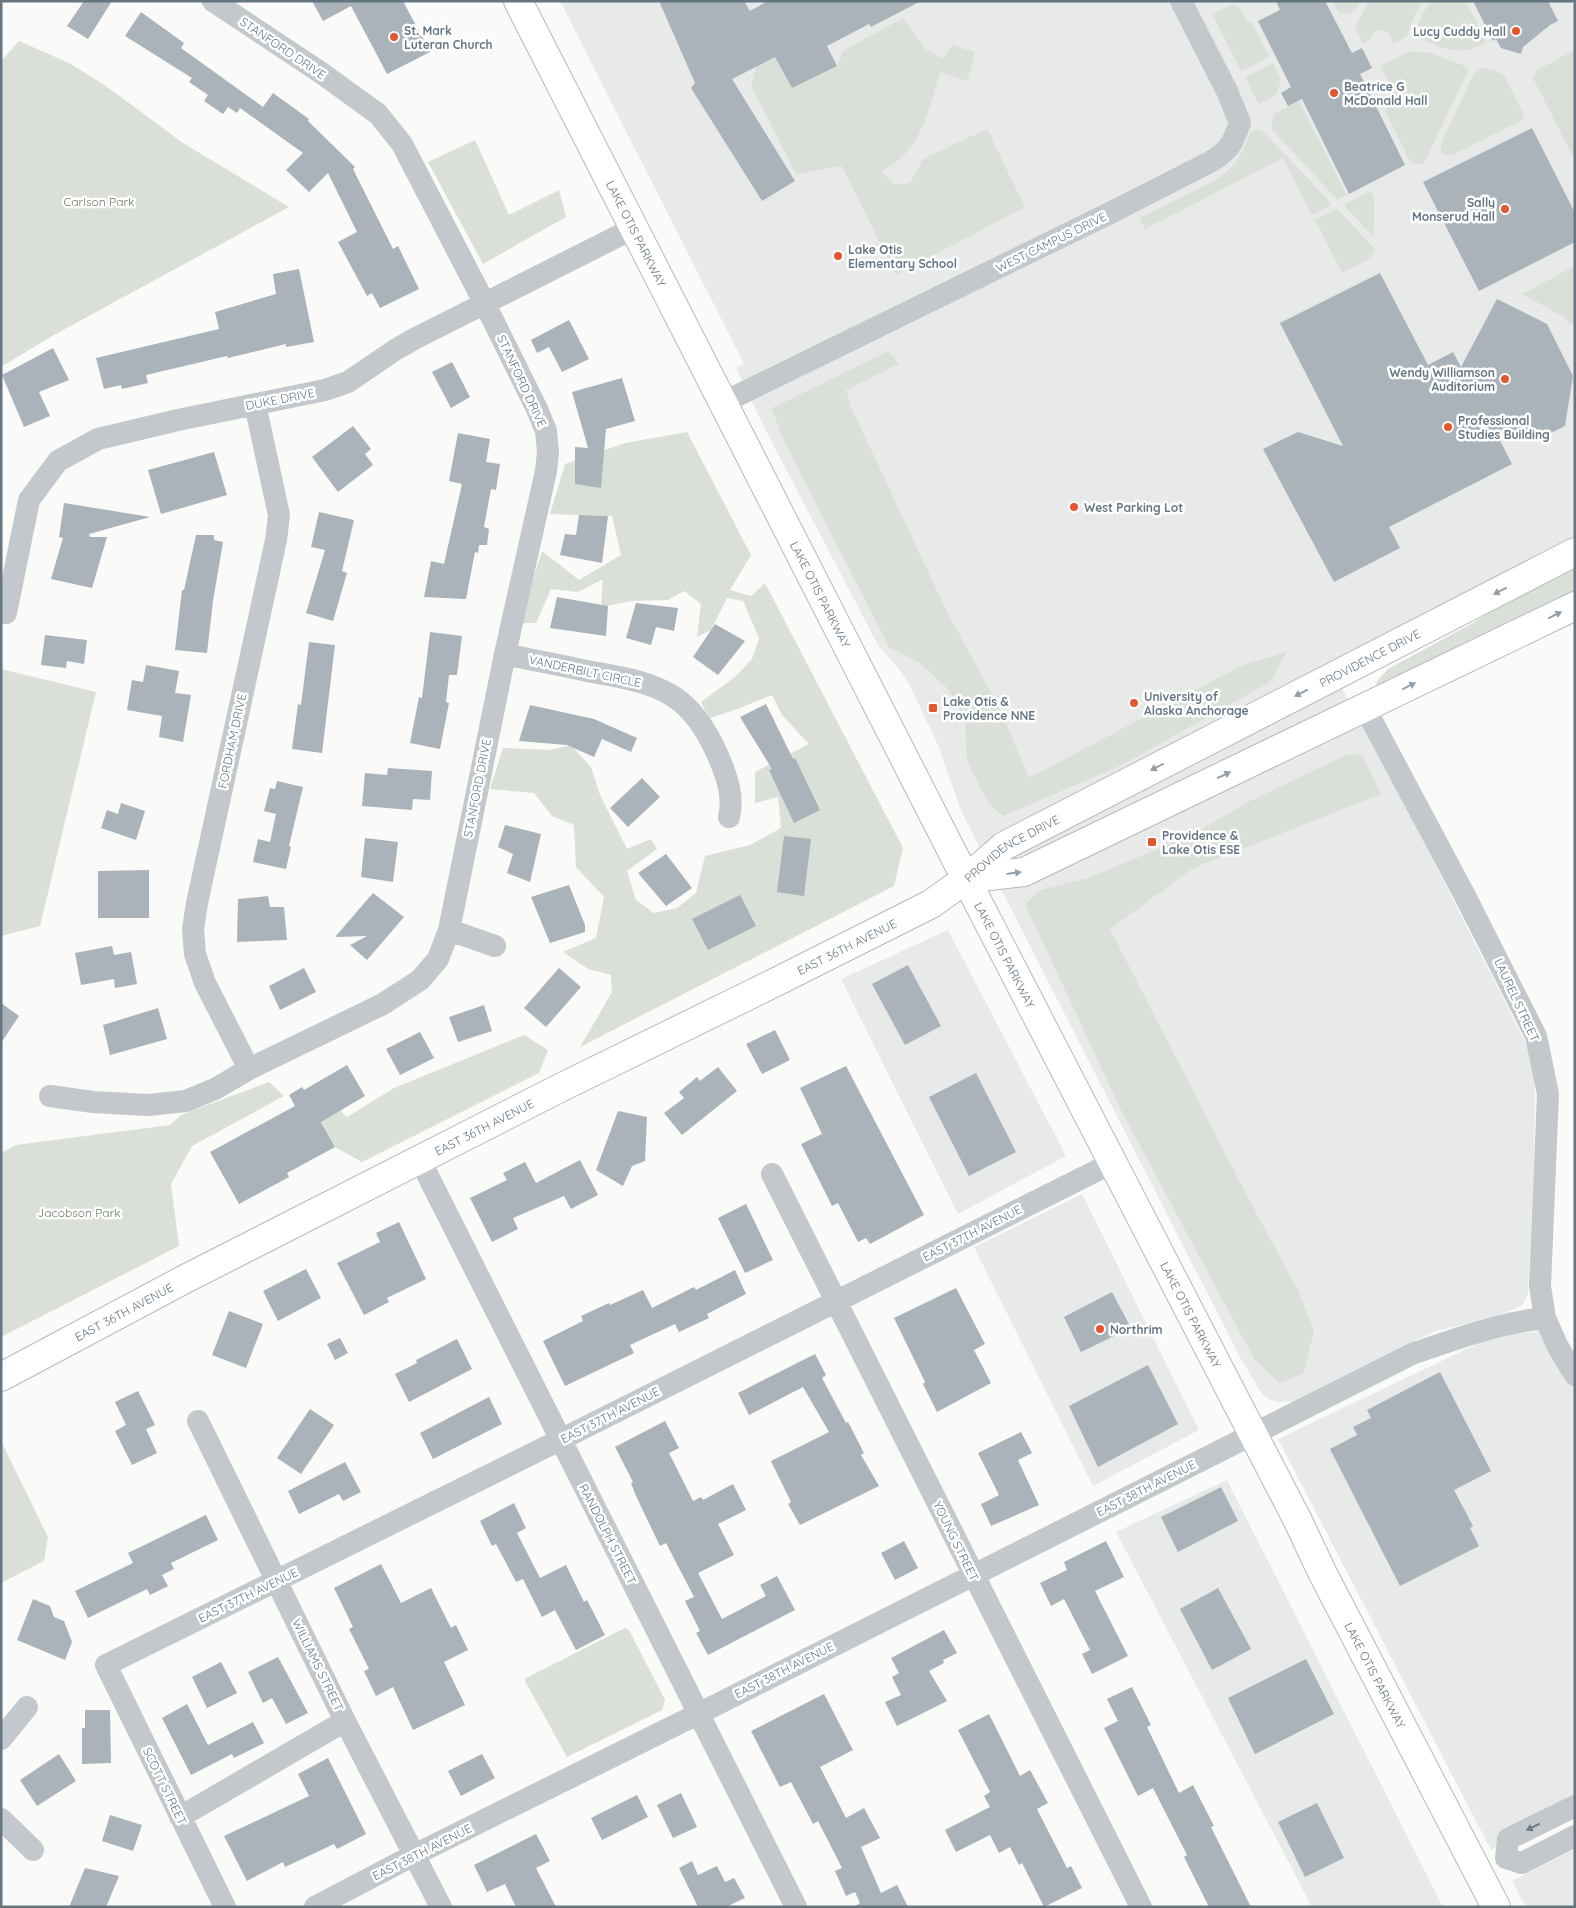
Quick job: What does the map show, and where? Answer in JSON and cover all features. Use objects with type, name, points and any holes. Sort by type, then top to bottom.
[{"type":"main road","name":"LAKE OTIS PARKWAY","points":[[518,1],[966,879],[1114,1162],[1322,1572],[1496,1907]]},
{"type":"main road","name":"PROVIDENCE DRIVE","points":[[966,879],[1004,846],[1575,552]]},
{"type":"main road","name":"PROVIDENCE DRIVE","points":[[966,879],[1024,872],[1575,606]]},
{"type":"main road","points":[[1365,708],[1362,691],[1369,675],[1388,659],[1418,642],[1433,625]]},
{"type":"main road","name":"EAST 36TH AVENUE","points":[[1,1377],[152,1296],[562,1087],[923,908],[966,879]]},
{"type":"street","name":"STANFORD DRIVE","points":[[50,1096],[93,1102],[148,1105],[186,1101],[215,1089],[249,1069],[384,1004],[420,980],[438,959],[448,930],[504,654],[546,471],[548,452],[546,431],[485,304],[402,144],[378,114],[320,72],[213,1]]},
{"type":"street","name":"WEST CAMPUS DRIVE","points":[[724,402],[1112,212],[1225,153],[1233,141],[1240,124],[1227,91],[1181,1]]},
{"type":"street","name":"DUKE DRIVE","points":[[6,613],[29,500],[58,461],[98,439],[325,390],[348,382],[402,346],[634,228]]},
{"type":"street","name":"FORDHAM DRIVE","points":[[249,1069],[206,983],[196,954],[194,929],[199,893],[276,540],[279,515],[255,404]]},
{"type":"street","name":"VANDERBILT CIRCLE","points":[[504,654],[633,680],[664,691],[681,702],[696,717],[710,738],[721,764],[729,787],[731,806],[728,817]]},
{"type":"street","name":"LAUREL STREET","points":[[1365,708],[1464,894],[1536,1036],[1548,1094],[1540,1286],[1545,1318],[1558,1348],[1575,1375]]},
{"type":"street","points":[[448,930],[495,946]]},
{"type":"street","name":"RANDOLPH STREET","points":[[420,1160],[796,1907]]},
{"type":"street","name":"EAST 37TH AVENUE","points":[[106,1665],[1114,1162]]},
{"type":"street","name":"YOUNG STREET","points":[[772,1174],[1141,1907]]},
{"type":"street","name":"EAST 38TH AVENUE","points":[[315,1907],[414,1855],[1254,1435],[1412,1354],[1515,1321],[1545,1318]]},
{"type":"street","name":"WILLIAMS STREET","points":[[198,1421],[276,1581],[441,1907]]},
{"type":"street","name":"SCOTT STREET","points":[[106,1665],[226,1907]]},
{"type":"street","points":[[1,1739],[27,1706]]},
{"type":"street","points":[[180,1817],[346,1721]]},
{"type":"street","points":[[1506,1858],[1508,1839],[1575,1806]]},
{"type":"street","points":[[1,1819],[33,1850]]},
{"type":"street","points":[[1506,1858],[1522,1864],[1575,1836]]},
{"type":"street","points":[[1480,1875],[1506,1858]]},
{"type":"shaded area","name":"University of Alaska Anchorage","points":[[560,1],[1575,1],[1575,539],[1330,666],[1412,819],[1528,1047],[1535,1081],[1534,1160],[1528,1294],[1522,1306],[1501,1314],[1437,1331],[1416,1340],[1316,1394],[1297,1401],[1277,1402],[1268,1399],[1262,1394],[1241,1359],[961,811],[938,745],[909,684],[899,669],[879,647],[765,429],[736,368],[744,364]]},
{"type":"shaded area","points":[[948,930],[1066,1156],[958,1214],[841,979]]},
{"type":"shaded area","points":[[1082,1194],[1199,1430],[1093,1486],[974,1247]]},
{"type":"shaded area","points":[[1540,1332],[1575,1388],[1575,1806],[1491,1850],[1278,1439],[1498,1334]]},
{"type":"shaded area","points":[[1227,1480],[1443,1907],[1312,1907],[1116,1532]]},
{"type":"shaded area","points":[[1575,1849],[1575,1907],[1526,1907],[1512,1881]]},
{"type":"green space","points":[[1332,1],[1361,1],[1352,12],[1343,14],[1339,13]]},
{"type":"green space","points":[[1369,1],[1423,1],[1414,16],[1407,36],[1393,44],[1389,33],[1378,30],[1371,36],[1370,40],[1363,44],[1355,27]]},
{"type":"green space","points":[[1433,1],[1466,1],[1486,43],[1468,50],[1451,50],[1419,37],[1419,22],[1426,8]]},
{"type":"green space","points":[[1234,4],[1240,8],[1246,20],[1252,23],[1269,57],[1241,71],[1212,14]]},
{"type":"green space","points":[[903,18],[926,50],[943,58],[952,45],[975,52],[967,81],[940,72],[917,138],[902,157],[882,171],[894,185],[910,183],[923,159],[987,129],[1025,207],[896,275],[842,166],[796,174],[751,85],[757,66],[775,57],[792,88],[837,66],[843,51]]},
{"type":"green space","name":"Carlson Park","points":[[19,41],[69,63],[106,86],[183,143],[289,207],[52,336],[1,367],[1,61]]},
{"type":"green space","points":[[1575,50],[1575,161],[1533,78],[1537,70]]},
{"type":"green space","points":[[1414,51],[1431,53],[1467,67],[1468,71],[1424,163],[1420,165],[1411,163],[1385,111],[1394,93],[1380,66]]},
{"type":"green space","points":[[1273,63],[1281,80],[1276,95],[1259,104],[1245,77]]},
{"type":"green space","points":[[1482,68],[1494,70],[1505,77],[1524,115],[1522,120],[1453,155],[1445,154],[1441,150],[1441,144],[1474,73]]},
{"type":"green space","points":[[1299,101],[1347,195],[1338,200],[1272,130],[1273,114]]},
{"type":"green space","points":[[1258,129],[1263,131],[1330,202],[1330,206],[1312,215],[1283,158],[1145,229],[1139,218],[1219,178],[1239,158],[1250,132]]},
{"type":"green space","points":[[475,140],[509,215],[559,190],[566,217],[483,264],[428,162]]},
{"type":"green space","points":[[1371,191],[1374,197],[1374,237],[1345,207],[1345,204]]},
{"type":"green space","points":[[1337,209],[1375,249],[1371,258],[1342,273],[1315,220]]},
{"type":"green space","points":[[1575,266],[1575,325],[1570,324],[1562,316],[1522,294]]},
{"type":"green space","points":[[889,351],[899,364],[846,390],[851,407],[946,610],[1000,709],[1029,778],[1243,665],[1287,652],[1270,682],[1120,766],[1003,816],[989,804],[967,761],[965,720],[948,689],[920,663],[889,647],[780,433],[772,408]]},
{"type":"green space","points":[[687,432],[751,555],[730,590],[751,596],[765,583],[903,848],[894,886],[580,1047],[612,992],[611,975],[588,969],[563,952],[596,938],[604,897],[576,867],[574,825],[552,816],[534,793],[490,789],[503,748],[550,750],[571,745],[591,767],[600,795],[627,849],[651,839],[657,849],[627,871],[636,900],[654,913],[677,908],[696,893],[705,856],[750,845],[781,828],[778,797],[755,803],[755,772],[809,744],[782,715],[772,695],[709,718],[701,702],[735,677],[752,659],[759,638],[743,601],[727,598],[711,630],[697,637],[701,604],[684,591],[668,600],[632,601],[601,607],[603,579],[578,592],[551,589],[536,623],[519,623],[542,551],[579,580],[621,555],[612,516],[550,514],[565,464],[625,443]]},
{"type":"green space","points":[[1575,563],[1575,592],[1375,692],[1377,681],[1388,669],[1473,623],[1518,593]]},
{"type":"green space","points":[[1,669],[96,692],[40,926],[1,936]]},
{"type":"green space","points":[[1362,754],[1381,794],[1192,869],[1110,929],[1247,1196],[1298,1290],[1314,1331],[1303,1374],[1279,1383],[1256,1361],[1121,1110],[1025,904],[1041,890],[1088,878],[1196,833],[1242,805],[1346,755]]},
{"type":"green space","points":[[524,1035],[548,1050],[539,1073],[362,1162],[335,1147],[308,1097],[330,1101],[347,1117],[394,1088]]},
{"type":"green space","name":"Jacobson Park","points":[[269,1082],[284,1096],[192,1146],[171,1184],[179,1246],[1,1337],[1,1153],[16,1145],[170,1125],[181,1115]]},
{"type":"green space","points":[[1,1441],[48,1537],[44,1561],[1,1583]]},
{"type":"green space","points":[[625,1628],[629,1630],[665,1700],[662,1710],[567,1757],[524,1679]]},
{"type":"building","points":[[84,1],[112,1],[88,39],[67,26]]},
{"type":"building","name":"St. Mark Luteran Church","points":[[312,1],[403,1],[430,52],[387,74],[351,6],[323,21]]},
{"type":"building","points":[[659,1],[744,1],[750,11],[768,1],[921,1],[871,27],[869,24],[827,46],[837,66],[792,88],[775,57],[732,79],[795,181],[762,201],[691,88],[695,83]]},
{"type":"building","name":"Beatrice G McDonald Hall","points":[[1276,1],[1325,1],[1352,53],[1362,48],[1372,68],[1360,74],[1405,165],[1349,194],[1302,99],[1288,106],[1281,93],[1291,87],[1258,21],[1280,10]]},
{"type":"building","name":"Lucy Cuddy Hall","points":[[1473,1],[1548,1],[1558,21],[1550,25],[1523,47],[1521,54],[1501,48],[1496,39],[1493,41]]},
{"type":"building","points":[[141,12],[184,43],[181,48],[263,107],[273,93],[309,119],[308,121],[355,167],[353,169],[393,249],[398,246],[419,289],[380,308],[372,293],[367,296],[338,242],[357,232],[328,173],[309,192],[286,170],[303,153],[240,108],[237,113],[228,107],[223,114],[204,101],[208,95],[189,82],[192,78],[125,36]]},
{"type":"building","name":"Sally Monserud Hall","points":[[1532,128],[1575,213],[1575,242],[1479,291],[1423,182]]},
{"type":"building","points":[[299,269],[314,342],[286,347],[286,344],[228,358],[227,356],[146,375],[148,383],[122,389],[121,385],[104,389],[96,358],[219,329],[215,312],[276,294],[273,274]]},
{"type":"building","name":"Professional Studies Building","points":[[1380,273],[1428,365],[1453,352],[1461,367],[1497,299],[1547,324],[1573,376],[1565,426],[1547,435],[1494,429],[1512,464],[1389,527],[1400,548],[1334,582],[1263,449],[1298,432],[1343,446],[1280,323]]},
{"type":"building","points":[[569,320],[589,359],[562,372],[549,347],[537,353],[531,340]]},
{"type":"building","points":[[53,348],[69,380],[39,392],[50,416],[24,427],[2,375]]},
{"type":"building","points":[[452,362],[470,397],[451,408],[432,372]]},
{"type":"building","points":[[622,378],[635,421],[606,429],[601,488],[575,484],[575,447],[588,448],[572,392]]},
{"type":"building","points":[[353,426],[371,449],[365,454],[373,465],[338,492],[312,457]]},
{"type":"building","points":[[458,433],[490,439],[486,462],[500,464],[496,490],[491,489],[484,527],[489,529],[487,545],[479,545],[478,553],[475,552],[466,599],[424,597],[431,561],[444,564],[462,484],[449,481]]},
{"type":"building","points":[[214,452],[227,495],[161,514],[148,470]]},
{"type":"building","points":[[64,503],[150,517],[89,534],[90,537],[107,537],[92,588],[51,579],[63,538],[59,537]]},
{"type":"building","points":[[319,512],[354,520],[342,571],[347,573],[333,621],[306,613],[325,550],[311,547]]},
{"type":"building","points":[[579,515],[608,516],[602,563],[560,555],[565,534],[576,535]]},
{"type":"building","points":[[196,535],[214,535],[214,540],[223,542],[207,653],[175,650],[182,590],[184,590]]},
{"type":"building","points":[[557,597],[608,606],[606,636],[550,628]]},
{"type":"building","points":[[636,603],[678,608],[674,631],[656,627],[651,645],[626,638]]},
{"type":"building","points":[[715,624],[745,641],[718,675],[693,657]]},
{"type":"building","points":[[430,632],[462,636],[457,675],[449,675],[446,702],[449,703],[440,749],[410,743],[419,697],[422,698]]},
{"type":"building","points":[[45,635],[87,640],[84,664],[67,661],[66,668],[41,665]]},
{"type":"building","points":[[309,642],[335,645],[322,753],[292,749],[298,704],[301,705]]},
{"type":"building","points":[[146,665],[179,671],[175,693],[191,695],[183,742],[159,737],[162,716],[127,710],[132,680],[143,682]]},
{"type":"building","points":[[766,704],[820,810],[794,823],[769,770],[772,769],[740,717]]},
{"type":"building","points":[[530,705],[594,719],[637,738],[631,752],[602,739],[594,757],[567,745],[519,741]]},
{"type":"building","points":[[388,768],[432,771],[430,800],[413,799],[412,810],[362,806],[365,773],[387,775]]},
{"type":"building","points":[[642,778],[660,797],[628,827],[610,808]]},
{"type":"building","points":[[277,781],[303,787],[289,846],[291,847],[286,869],[253,862],[258,839],[270,842],[276,814],[264,811],[270,788],[275,789]]},
{"type":"building","points":[[121,803],[145,811],[136,840],[101,828],[107,810],[118,814]]},
{"type":"building","points":[[505,825],[541,834],[530,882],[507,873],[513,854],[498,847]]},
{"type":"building","points":[[784,836],[811,839],[804,896],[777,892]]},
{"type":"building","points":[[365,838],[398,842],[393,882],[361,877]]},
{"type":"building","points":[[666,854],[692,888],[666,906],[638,873]]},
{"type":"building","points":[[149,870],[149,918],[98,918],[98,871]]},
{"type":"building","points":[[569,885],[585,925],[585,932],[550,943],[531,897]]},
{"type":"building","points":[[373,893],[404,917],[367,960],[350,945],[367,936],[335,937]]},
{"type":"building","points":[[740,895],[756,926],[708,950],[692,919]]},
{"type":"building","points":[[268,896],[270,907],[284,907],[287,940],[237,942],[238,899]]},
{"type":"building","points":[[112,946],[114,955],[131,952],[137,984],[115,988],[114,979],[81,985],[75,953]]},
{"type":"building","points":[[908,965],[941,1026],[905,1045],[872,984]]},
{"type":"building","points":[[304,968],[316,992],[280,1010],[269,986]]},
{"type":"building","points":[[559,968],[581,987],[546,1027],[524,1008]]},
{"type":"building","points":[[1,1003],[19,1016],[1,1043]]},
{"type":"building","points":[[484,1005],[492,1031],[458,1042],[449,1017]]},
{"type":"building","points":[[158,1008],[167,1039],[110,1055],[103,1025]]},
{"type":"building","points":[[775,1030],[790,1060],[762,1074],[746,1044]]},
{"type":"building","points":[[420,1032],[434,1058],[400,1075],[386,1049]]},
{"type":"building","points":[[347,1065],[365,1096],[321,1122],[335,1147],[287,1173],[289,1177],[239,1204],[210,1152],[295,1106],[289,1095],[302,1087],[304,1090]]},
{"type":"building","points":[[846,1066],[924,1215],[870,1244],[866,1238],[858,1242],[838,1203],[832,1206],[801,1144],[822,1134],[800,1088]]},
{"type":"building","points":[[718,1067],[737,1091],[682,1135],[664,1113],[684,1098],[679,1092],[697,1077],[700,1081]]},
{"type":"building","points":[[976,1073],[1016,1152],[969,1176],[929,1097]]},
{"type":"building","points":[[618,1111],[647,1117],[645,1161],[632,1166],[623,1186],[596,1170]]},
{"type":"building","points":[[580,1160],[598,1195],[571,1209],[564,1196],[513,1218],[518,1229],[492,1242],[470,1198],[507,1180],[503,1173],[525,1162],[536,1183]]},
{"type":"building","points":[[746,1204],[773,1260],[745,1273],[718,1218]]},
{"type":"building","points":[[399,1222],[426,1279],[387,1298],[389,1302],[364,1315],[337,1263],[380,1242],[376,1233]]},
{"type":"building","points":[[306,1269],[321,1298],[278,1321],[263,1291]]},
{"type":"building","points":[[735,1270],[746,1294],[707,1314],[709,1318],[679,1332],[675,1324],[630,1345],[634,1353],[565,1386],[543,1341],[583,1321],[581,1316],[643,1290],[652,1308],[694,1287],[696,1290]]},
{"type":"building","points":[[956,1288],[985,1344],[974,1350],[991,1383],[937,1412],[923,1384],[925,1382],[894,1318]]},
{"type":"building","points":[[1112,1292],[1131,1328],[1081,1352],[1064,1317]]},
{"type":"building","points":[[229,1311],[263,1324],[246,1368],[212,1355]]},
{"type":"building","points":[[340,1338],[348,1353],[335,1360],[327,1344]]},
{"type":"building","points":[[457,1339],[472,1369],[409,1402],[395,1374],[417,1363],[416,1360]]},
{"type":"building","points":[[815,1354],[826,1375],[822,1378],[846,1423],[848,1422],[864,1453],[861,1455],[879,1486],[800,1525],[788,1504],[791,1502],[771,1461],[829,1432],[803,1387],[749,1415],[738,1393]]},
{"type":"building","points":[[1148,1365],[1178,1424],[1098,1467],[1069,1406]]},
{"type":"building","points":[[1440,1372],[1491,1471],[1454,1490],[1473,1526],[1470,1528],[1479,1546],[1400,1586],[1330,1449],[1357,1435],[1353,1427],[1371,1418],[1367,1410]]},
{"type":"building","points":[[138,1391],[155,1425],[146,1429],[157,1453],[132,1465],[115,1431],[126,1425],[115,1402]]},
{"type":"building","points":[[489,1397],[502,1424],[433,1459],[420,1433]]},
{"type":"building","points":[[310,1409],[334,1425],[301,1474],[277,1458]]},
{"type":"building","points":[[665,1421],[679,1448],[669,1453],[693,1501],[701,1497],[703,1500],[733,1484],[746,1510],[718,1524],[734,1555],[698,1573],[722,1619],[766,1596],[760,1585],[777,1576],[795,1610],[708,1655],[696,1633],[700,1631],[685,1601],[694,1597],[666,1543],[660,1546],[636,1496],[631,1483],[633,1482],[615,1447]]},
{"type":"building","points":[[1021,1432],[1032,1453],[1018,1460],[1039,1505],[991,1526],[981,1504],[999,1495],[978,1453]]},
{"type":"building","points":[[345,1462],[361,1492],[343,1501],[339,1494],[299,1514],[288,1491]]},
{"type":"building","points":[[1221,1487],[1238,1521],[1178,1552],[1161,1517]]},
{"type":"building","points":[[514,1503],[526,1528],[517,1533],[540,1578],[566,1565],[584,1602],[587,1600],[605,1635],[576,1650],[555,1610],[542,1617],[523,1579],[516,1582],[496,1544],[492,1546],[480,1521]]},
{"type":"building","points":[[206,1515],[218,1540],[171,1563],[174,1569],[162,1575],[168,1586],[150,1595],[147,1589],[88,1618],[75,1591],[133,1563],[128,1553]]},
{"type":"building","points":[[904,1541],[918,1568],[895,1580],[881,1553]]},
{"type":"building","points":[[1106,1541],[1124,1577],[1095,1591],[1128,1656],[1092,1674],[1082,1654],[1090,1650],[1064,1599],[1051,1606],[1040,1583],[1067,1570],[1064,1562]]},
{"type":"building","points":[[381,1564],[401,1603],[431,1588],[451,1628],[456,1625],[468,1650],[444,1662],[465,1705],[413,1730],[393,1687],[376,1696],[364,1671],[369,1669],[349,1629],[353,1627],[334,1588]]},
{"type":"building","points":[[1218,1588],[1251,1649],[1212,1670],[1180,1609]]},
{"type":"building","points":[[33,1599],[50,1606],[54,1617],[64,1621],[72,1642],[65,1660],[17,1640]]},
{"type":"building","points":[[944,1630],[957,1653],[943,1660],[944,1663],[929,1671],[947,1701],[897,1726],[885,1702],[901,1695],[892,1677],[899,1673],[891,1658]]},
{"type":"building","points":[[278,1657],[308,1713],[286,1724],[272,1698],[263,1703],[248,1672]]},
{"type":"building","points":[[1306,1659],[1334,1714],[1255,1754],[1228,1698]]},
{"type":"building","points":[[221,1662],[237,1693],[207,1708],[192,1677]]},
{"type":"building","points":[[1132,1687],[1151,1725],[1147,1727],[1179,1793],[1193,1785],[1214,1826],[1211,1827],[1251,1907],[1209,1907],[1184,1857],[1187,1855],[1153,1788],[1138,1796],[1104,1728],[1118,1721],[1107,1699]]},
{"type":"building","points":[[824,1694],[853,1750],[820,1767],[846,1818],[864,1808],[880,1838],[861,1847],[881,1893],[897,1885],[908,1907],[854,1907],[860,1903],[855,1892],[846,1896],[835,1871],[842,1868],[818,1821],[813,1824],[791,1782],[780,1787],[751,1731]]},
{"type":"building","points":[[187,1704],[208,1745],[253,1722],[264,1743],[234,1758],[232,1754],[191,1775],[162,1718]]},
{"type":"building","points":[[85,1710],[110,1710],[111,1763],[82,1764],[82,1728],[85,1728]]},
{"type":"building","points":[[989,1714],[1020,1776],[1030,1770],[1048,1803],[1037,1809],[1067,1868],[1071,1866],[1082,1888],[1044,1907],[1022,1863],[1019,1865],[1010,1847],[999,1853],[990,1835],[956,1852],[945,1830],[990,1807],[984,1796],[990,1792],[958,1730]]},
{"type":"building","points":[[59,1754],[76,1781],[37,1806],[20,1780]]},
{"type":"building","points":[[482,1754],[495,1778],[461,1796],[448,1771]]},
{"type":"building","points":[[328,1758],[366,1834],[337,1849],[334,1844],[285,1867],[283,1862],[247,1881],[224,1836],[309,1796],[298,1774]]},
{"type":"building","points":[[681,1793],[697,1827],[673,1838],[657,1805]]},
{"type":"building","points":[[637,1795],[648,1817],[602,1840],[591,1818]]},
{"type":"building","points":[[1317,1803],[1344,1858],[1305,1877],[1278,1822]]},
{"type":"building","points":[[110,1815],[142,1825],[133,1851],[102,1841]]},
{"type":"building","points":[[536,1834],[550,1861],[536,1868],[556,1907],[516,1907],[505,1884],[487,1892],[474,1865]]},
{"type":"building","points":[[692,1861],[698,1875],[717,1866],[725,1882],[734,1878],[745,1898],[726,1907],[698,1907],[679,1868]]},
{"type":"building","points":[[85,1868],[119,1876],[106,1907],[69,1907]]},
{"type":"place","name":"Lucy Cuddy Hall","points":[[1516,31]]},
{"type":"place","name":"St. Mark Luteran Church","points":[[394,37]]},
{"type":"place","name":"Beatrice G McDonald Hall","points":[[1334,93]]},
{"type":"place","name":"Sally Monserud Hall","points":[[1505,209]]},
{"type":"place","name":"Lake Otis Elementary School","points":[[838,256]]},
{"type":"place","name":"Wendy Williamson Auditorium","points":[[1505,379]]},
{"type":"place","name":"Professional Studies Building","points":[[1448,427]]},
{"type":"place","name":"West Parking Lot","points":[[1074,507]]},
{"type":"place","name":"University of Alaska Anchorage","points":[[1134,703]]},
{"type":"place","name":"Lake Otis & Providence NNE","points":[[933,708]]},
{"type":"place","name":"Providence & Lake Otis ESE","points":[[1152,842]]},
{"type":"place","name":"Northrim","points":[[1100,1329]]}]
